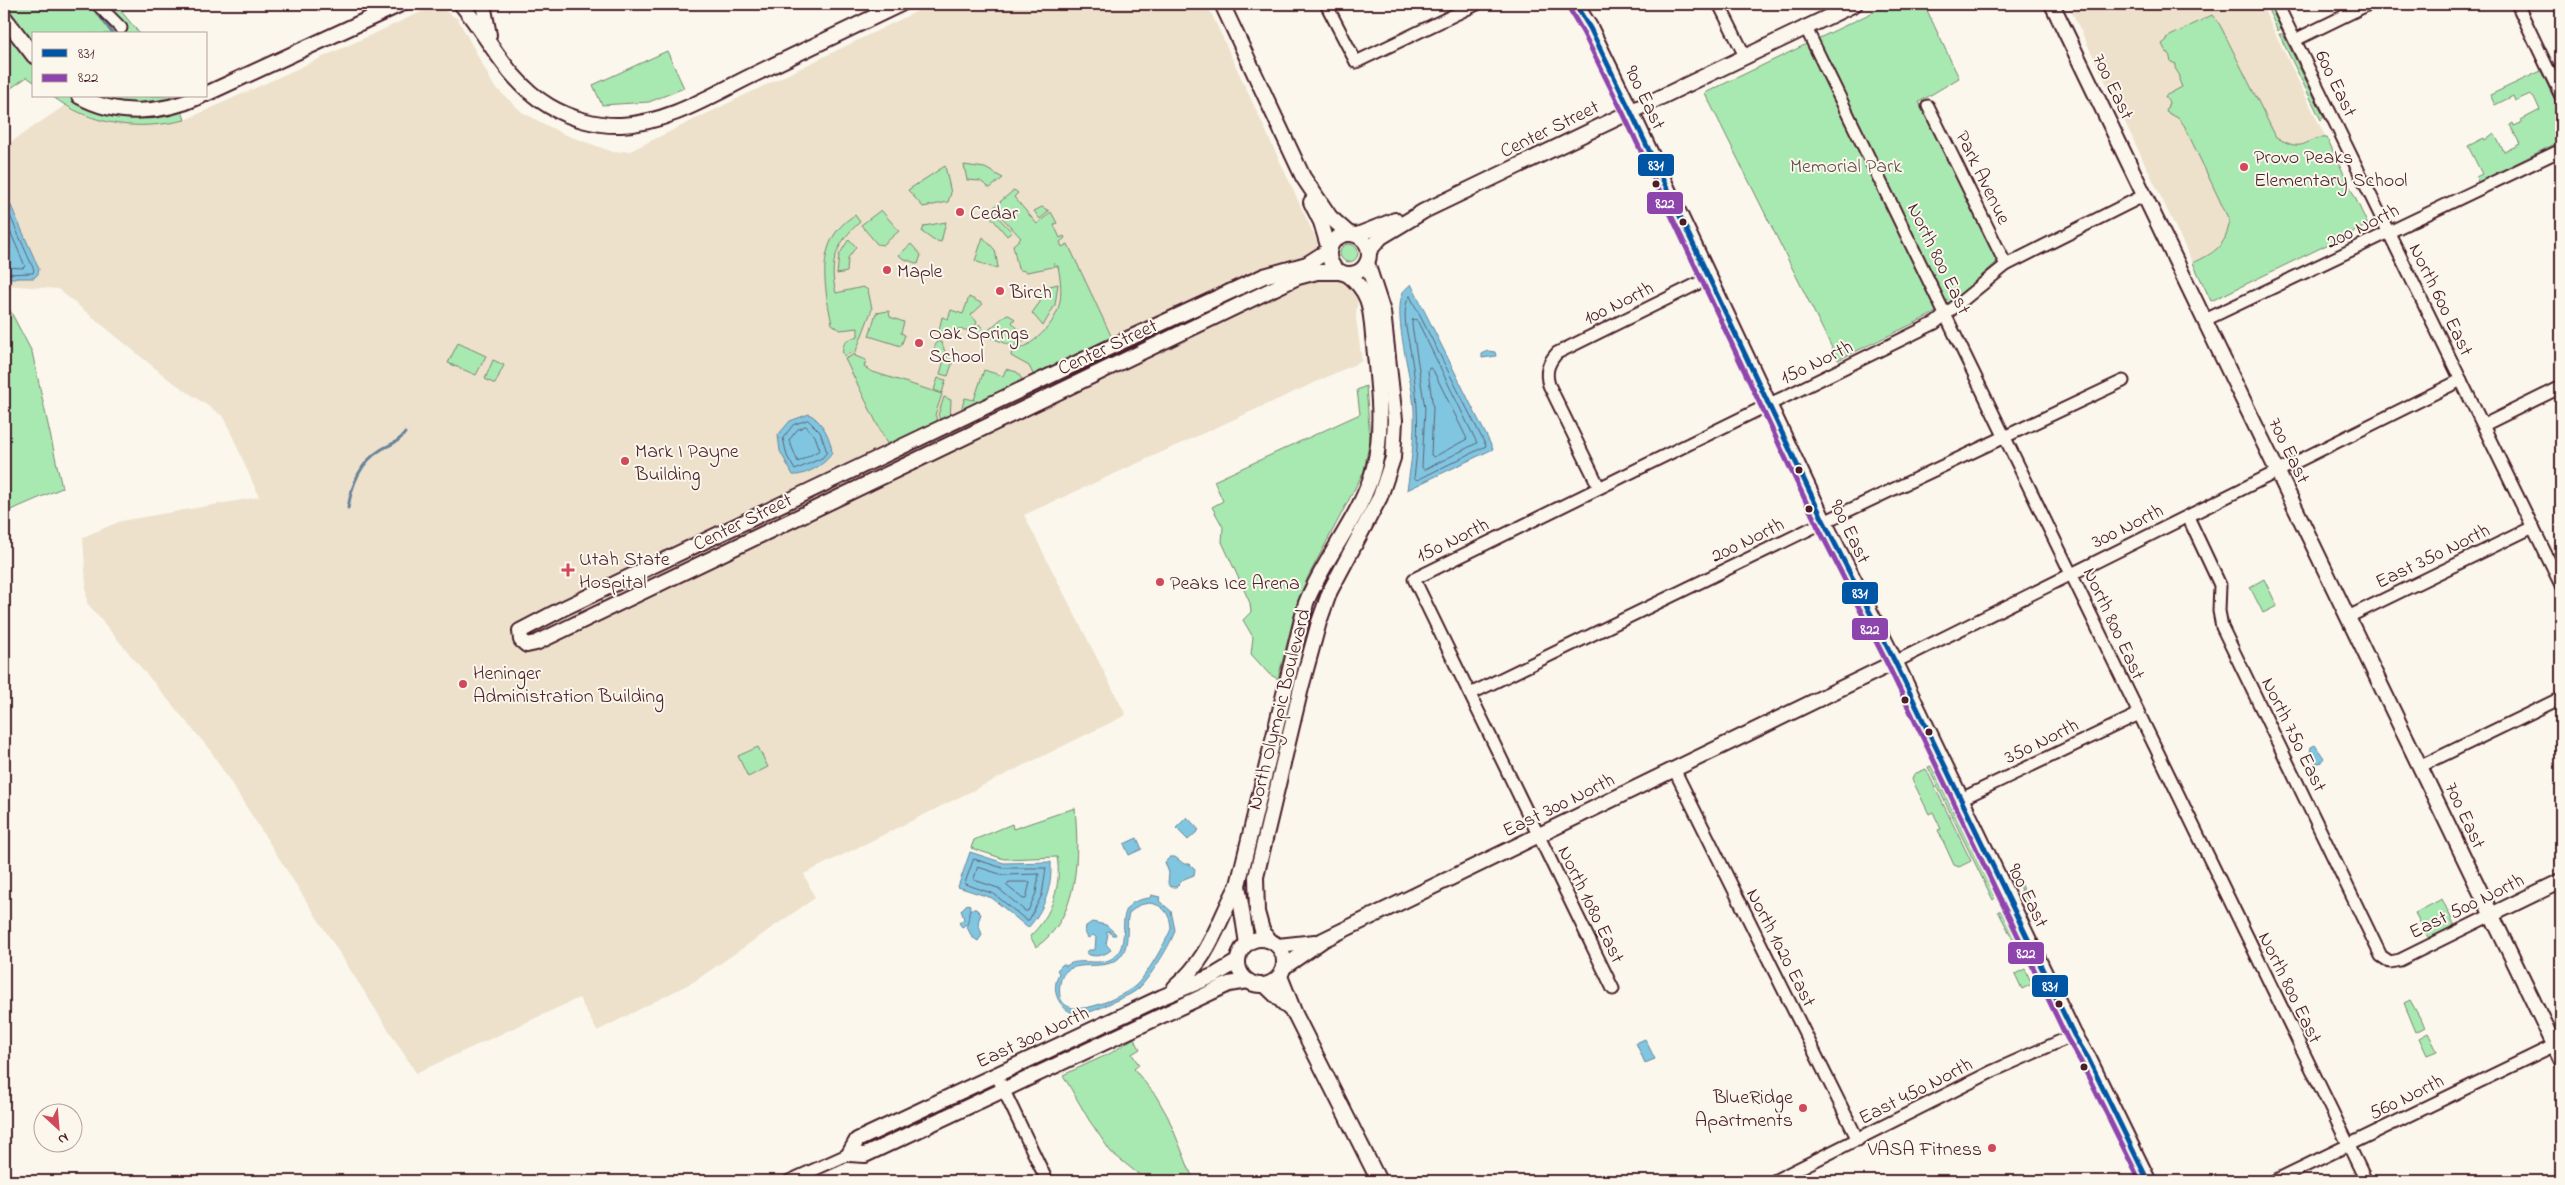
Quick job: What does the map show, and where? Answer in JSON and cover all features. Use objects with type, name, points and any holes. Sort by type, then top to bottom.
[{"type":"main road","name":"900 East","points":[[1575,4],[1590,28],[1630,110],[1824,522],[1895,662],[2074,1035],[2088,1058],[2148,1181]]},
{"type":"street","points":[[97,4],[121,28]]},
{"type":"street","points":[[208,93],[395,7],[407,4]]},
{"type":"street","points":[[461,4],[479,26],[495,52],[527,90],[549,106],[573,117],[601,124],[621,125],[674,113],[901,4]]},
{"type":"street","points":[[483,4],[495,52]]},
{"type":"street","points":[[1222,4],[1303,177],[1329,249],[1330,261],[1344,273],[1358,271],[1368,257],[1365,241],[1352,234],[1330,217],[1303,177]]},
{"type":"street","points":[[1326,4],[1356,62],[1477,4]]},
{"type":"street","points":[[1719,4],[1745,56]]},
{"type":"street","name":"Center Street","points":[[1368,257],[1381,237],[1424,211],[1630,110],[1855,4]]},
{"type":"street","name":"700 East","points":[[2052,4],[2561,1059]]},
{"type":"street","name":"600 East","points":[[2277,4],[2389,233]]},
{"type":"street","points":[[2295,40],[2369,4]]},
{"type":"street","points":[[2517,4],[2561,96]]},
{"type":"street","points":[[4,17],[32,53]]},
{"type":"street","name":"North 800 East","points":[[1806,26],[1947,315],[2137,715],[2366,1181]]},
{"type":"street","points":[[84,98],[108,107],[135,112],[165,108],[195,98]]},
{"type":"street","name":"Park Avenue","points":[[1928,106],[2006,265]]},
{"type":"street","name":"200 North","points":[[2205,320],[2561,150]]},
{"type":"street","name":"150 North","points":[[1470,694],[1414,579],[1935,323],[2006,265],[2145,196]]},
{"type":"street","name":"Center Street","points":[[1352,234],[1408,214],[1424,211]]},
{"type":"street","name":"North 600 East","points":[[2389,233],[2461,380]]},
{"type":"street","points":[[1329,249],[1336,238],[1352,234]]},
{"type":"street","name":"Center Street","points":[[1329,249],[1307,264],[1264,276],[562,609],[520,631],[521,640],[527,645],[536,643],[1298,277],[1318,272],[1344,273]]},
{"type":"street","name":"North Olympic Boulevard","points":[[1273,943],[1262,930],[1257,912],[1256,877],[1301,688],[1330,590],[1380,497],[1393,458],[1395,420],[1383,312],[1368,257]]},
{"type":"street","name":"North Olympic Boulevard","points":[[1247,944],[1238,885],[1306,603],[1313,585],[1363,495],[1374,469],[1378,450],[1377,377],[1369,311],[1364,290],[1344,273]]},
{"type":"street","name":"100 North","points":[[1599,487],[1549,385],[1547,377],[1548,364],[1557,353],[1709,278]]},
{"type":"street","points":[[1235,290],[1242,304]]},
{"type":"street","points":[[1128,339],[1135,355]]},
{"type":"street","points":[[2461,380],[2561,585]]},
{"type":"street","name":"300 North","points":[[1810,704],[2461,380]]},
{"type":"street","name":"200 North","points":[[1470,694],[1824,522],[2123,382]]},
{"type":"street","points":[[2484,425],[2561,388]]},
{"type":"street","points":[[1020,391],[1028,406]]},
{"type":"street","points":[[928,434],[936,450]]},
{"type":"street","points":[[782,504],[790,520]]},
{"type":"street","name":"North 750 East","points":[[2188,517],[2220,585],[2219,611],[2222,626],[2381,956],[2387,961]]},
{"type":"street","name":"East 350 North","points":[[2348,617],[2533,527]]},
{"type":"street","points":[[590,596],[598,612]]},
{"type":"street","points":[[562,609],[571,626]]},
{"type":"street","name":"North 1080 East","points":[[1470,694],[1613,990]]},
{"type":"street","points":[[2421,766],[2561,698]]},
{"type":"street","name":"East 300 North","points":[[1282,971],[1323,940],[1810,704]]},
{"type":"street","name":"350 North","points":[[1961,799],[2137,715]]},
{"type":"street","name":"North 1020 East","points":[[1674,769],[1858,1140]]},
{"type":"street","name":"East 500 North","points":[[2387,961],[2400,960],[2561,881]]},
{"type":"street","points":[[1162,997],[1188,976],[1206,953],[1238,885]]},
{"type":"street","points":[[1295,1014],[1265,985],[1248,981],[1239,969],[1240,953],[1247,944],[1260,939],[1273,943],[1283,953],[1282,971],[1295,1014],[1379,1181]]},
{"type":"street","name":"East 300 North","points":[[1273,943],[1323,940]]},
{"type":"street","name":"East 300 North","points":[[789,1181],[806,1178],[849,1154],[857,1140],[1162,997],[1215,975],[1238,961]]},
{"type":"street","points":[[1265,985],[1282,971]]},
{"type":"street","name":"East 300 North","points":[[849,1154],[865,1155],[1229,984],[1248,981]]},
{"type":"street","name":"East 450 North","points":[[1774,1181],[1993,1072],[2074,1035]]},
{"type":"street","name":"560 North","points":[[2274,1181],[2555,1046]]},
{"type":"street","points":[[996,1074],[1047,1181]]},
{"type":"shaded area","name":"Utah State Hospital","points":[[932,4],[1207,4],[1334,278],[1346,282],[1358,293],[1356,318],[1362,361],[1024,515],[1126,715],[804,874],[815,898],[695,981],[597,1031],[579,998],[416,1073],[210,750],[87,603],[83,537],[121,521],[259,497],[224,417],[167,378],[58,289],[4,285],[4,147],[64,106],[90,118],[124,125],[173,123],[185,120],[432,7],[439,7],[458,19],[494,86],[522,112],[561,133],[613,152],[630,151]]},
{"type":"shaded area","name":"Provo Peaks Elementary School","points":[[2068,4],[2261,4],[2368,225],[2211,301]]},
{"type":"green space","points":[[4,4],[115,4],[138,32],[32,32],[32,81],[27,77],[4,93]]},
{"type":"green space","name":"Memorial Park","points":[[1890,4],[1924,4],[1959,78],[1919,102],[1998,261],[1959,296],[1931,315],[1838,360],[1705,93]]},
{"type":"green space","points":[[2266,5],[2270,6],[2281,28],[2278,31]]},
{"type":"green space","points":[[2212,15],[2220,25],[2276,137],[2294,145],[2304,144],[2319,138],[2327,138],[2368,225],[2211,301],[2193,263],[2213,252],[2223,242],[2229,220],[2184,125],[2178,118],[2166,112],[2169,102],[2165,96],[2182,87],[2179,80],[2180,76],[2175,68],[2176,64],[2171,62],[2169,53],[2166,52],[2162,44],[2167,40],[2166,38]]},
{"type":"green space","points":[[2279,34],[2283,34],[2324,117],[2321,120]]},
{"type":"green space","points":[[667,51],[684,88],[649,102],[602,105],[593,85]]},
{"type":"green space","points":[[2541,71],[2561,113],[2561,141],[2478,182],[2476,177],[2482,174],[2468,146],[2484,138],[2485,140],[2494,133],[2504,152],[2520,144],[2510,125],[2513,123],[2514,126],[2521,123],[2521,120],[2540,110],[2534,97],[2530,94],[2515,101],[2513,96],[2495,105],[2490,95]]},
{"type":"green space","points":[[55,98],[178,98],[185,120],[150,125],[116,123],[99,120],[67,106]]},
{"type":"green space","points":[[964,165],[985,168],[1003,178],[990,188],[980,181],[967,180]]},
{"type":"green space","points":[[945,166],[951,193],[948,202],[923,207],[908,190]]},
{"type":"green space","points":[[1014,190],[1018,193],[1014,197],[1037,224],[1051,212],[1057,223],[1054,225],[1060,238],[1064,236],[1065,238],[1060,242],[1062,247],[1068,244],[1113,340],[1034,376],[1029,366],[1011,356],[1012,350],[1022,348],[1037,338],[1052,322],[1061,297],[1060,277],[1058,266],[1054,266],[1054,263],[1053,267],[1027,272],[1018,269],[1013,245],[1021,238],[997,212],[995,214],[1012,232],[1007,236],[991,217],[994,207]]},
{"type":"green space","points":[[1042,207],[1049,211],[1040,219],[1034,211]]},
{"type":"green space","points":[[881,210],[899,231],[883,245],[877,244],[861,225]]},
{"type":"green space","points":[[855,215],[860,222],[845,237],[836,254],[833,272],[834,282],[836,293],[863,287],[868,290],[872,309],[856,351],[844,356],[843,348],[845,343],[858,336],[858,328],[840,330],[832,324],[826,294],[825,264],[833,237],[842,225]]},
{"type":"green space","points":[[946,222],[941,242],[933,240],[922,232],[924,226]]},
{"type":"green space","points":[[983,237],[995,250],[998,267],[994,268],[975,261]]},
{"type":"green space","points":[[849,239],[856,247],[848,258],[847,272],[837,274],[839,255]]},
{"type":"green space","points":[[911,244],[921,255],[918,264],[899,255]]},
{"type":"green space","points":[[1349,244],[1355,247],[1358,253],[1355,259],[1349,262],[1343,259],[1340,253],[1343,247]]},
{"type":"green space","points":[[1058,284],[1055,305],[1043,326],[1032,313],[1040,302],[1041,288]]},
{"type":"green space","points":[[969,297],[983,304],[971,315],[977,322],[973,332],[958,330],[946,337],[938,335],[942,317],[948,319],[951,310],[963,314]]},
{"type":"green space","points":[[4,299],[32,352],[62,488],[4,513]]},
{"type":"green space","points":[[889,311],[890,317],[904,322],[901,333],[905,335],[901,346],[869,336],[876,313]]},
{"type":"green space","points":[[1007,314],[1015,319],[1012,322],[1027,340],[1013,346],[976,332],[979,324],[986,332]]},
{"type":"green space","points":[[937,341],[942,343],[946,355],[953,361],[948,376],[940,374],[944,360],[932,354]]},
{"type":"green space","points":[[458,343],[486,356],[476,375],[448,363]]},
{"type":"green space","points":[[855,354],[855,356],[866,360],[864,367],[873,372],[942,394],[935,415],[939,424],[889,448],[845,359]]},
{"type":"green space","points":[[493,360],[504,365],[495,384],[485,379]]},
{"type":"green space","points":[[1006,369],[1017,372],[1024,382],[963,413],[962,407],[965,398],[974,400],[984,370],[1003,376]]},
{"type":"green space","points":[[938,378],[946,380],[942,393],[934,390]]},
{"type":"green space","points":[[1366,386],[1370,439],[1364,471],[1308,577],[1297,603],[1278,679],[1269,674],[1251,654],[1253,637],[1243,620],[1251,612],[1250,603],[1222,542],[1223,527],[1212,507],[1223,501],[1214,481],[1360,414],[1357,390]]},
{"type":"green space","points":[[944,397],[951,400],[950,419],[942,423],[938,415]]},
{"type":"green space","points":[[2264,579],[2277,606],[2263,613],[2250,587]]},
{"type":"green space","points":[[758,747],[768,767],[748,777],[738,756]]},
{"type":"green space","points":[[1931,766],[1995,898],[1993,900],[1928,767]]},
{"type":"green space","points":[[1926,769],[1971,861],[1959,867],[1954,865],[1938,830],[1941,829],[1933,812],[1929,814],[1912,779],[1914,774]]},
{"type":"green space","points":[[1075,808],[1076,864],[1074,884],[1069,902],[1061,919],[1050,935],[1036,947],[1030,936],[1050,910],[1054,900],[1058,878],[1057,857],[1004,859],[971,848],[974,840],[1012,824],[1013,829]]},
{"type":"green space","points":[[2017,877],[2041,927],[2038,926],[2016,880]]},
{"type":"green space","points":[[2442,899],[2455,926],[2429,939],[2415,913]]},
{"type":"green space","points":[[1998,911],[2001,911],[2021,951],[2019,951]]},
{"type":"green space","points":[[2025,969],[2032,984],[2022,989],[2015,974]]},
{"type":"green space","points":[[2410,1000],[2425,1027],[2416,1032],[2404,1003]]},
{"type":"green space","points":[[2428,1033],[2437,1051],[2427,1055],[2419,1038]]},
{"type":"green space","points":[[1134,1038],[1140,1049],[1132,1054],[1139,1065],[1134,1069],[1156,1096],[1168,1117],[1194,1181],[1147,1181],[1111,1152],[1089,1120],[1063,1075],[1111,1053]]},
{"type":"water","points":[[4,190],[39,269],[38,274],[34,278],[4,278]]},
{"type":"water","points":[[1411,284],[1493,449],[1407,490],[1413,440],[1414,410],[1401,332],[1400,303],[1403,292]]},
{"type":"water","points":[[1488,351],[1495,352],[1496,356],[1482,358],[1482,354]]},
{"type":"water","points":[[809,414],[818,421],[825,431],[832,453],[815,468],[803,474],[793,475],[780,451],[778,435],[790,421]]},
{"type":"water","points":[[2315,745],[2324,758],[2320,763],[2314,762],[2310,754],[2311,747]]},
{"type":"water","points":[[1187,817],[1199,830],[1188,840],[1176,828]]},
{"type":"water","points":[[1137,838],[1142,849],[1129,855],[1124,844]]},
{"type":"water","points":[[970,852],[1004,863],[1051,862],[1049,889],[1039,913],[1028,928],[992,898],[958,887]]},
{"type":"water","points":[[1170,857],[1175,857],[1184,864],[1190,864],[1195,869],[1194,875],[1184,879],[1176,887],[1171,887],[1168,883],[1169,873],[1165,862]]},
{"type":"water","points":[[1151,895],[1160,897],[1159,901],[1171,911],[1175,930],[1165,952],[1148,977],[1133,993],[1092,1011],[1077,1013],[1070,1012],[1063,1007],[1056,993],[1059,973],[1057,970],[1063,964],[1066,966],[1077,962],[1103,962],[1114,957],[1123,941],[1125,914],[1129,906],[1137,901],[1150,898]],"holes":[[[1154,904],[1162,908],[1168,915],[1171,929],[1155,960],[1139,982],[1126,992],[1102,1003],[1088,1007],[1076,1008],[1066,1006],[1061,998],[1060,984],[1063,975],[1069,969],[1113,962],[1120,957],[1127,941],[1129,913],[1139,905]]]},
{"type":"water","points":[[967,904],[970,905],[968,923],[962,927],[959,923],[964,919],[961,910]]},
{"type":"water","points":[[970,909],[976,909],[981,914],[978,922],[982,935],[978,941],[972,937],[967,927]]},
{"type":"water","points":[[1092,922],[1106,925],[1116,935],[1112,935],[1109,931],[1106,932],[1108,934],[1106,944],[1111,950],[1102,955],[1095,956],[1086,953],[1089,950],[1095,950],[1096,937],[1093,935],[1088,938],[1085,932],[1086,926]]},
{"type":"water","points":[[1645,1039],[1655,1059],[1645,1063],[1636,1043]]},
{"type":"waterway","points":[[91,4],[112,32]]},
{"type":"waterway","points":[[348,508],[358,474],[368,460],[374,454],[397,441],[405,433]]},
{"type":"transit line","name":"831","points":[[1575,4],[1590,28],[1630,110],[1824,522],[1895,662],[2074,1035],[2088,1058],[2148,1181]]},
{"type":"transit line","name":"822","points":[[1569,8],[1623,113],[1817,525],[1888,665],[2067,1038],[2081,1062],[2140,1181]]},
{"type":"place","name":"Provo Peaks Elementary School","points":[[2244,167]]},
{"type":"place","name":"Cedar","points":[[960,212]]},
{"type":"place","name":"Maple","points":[[887,270]]},
{"type":"place","name":"Birch","points":[[1000,291]]},
{"type":"place","name":"Oak Springs School","points":[[919,343]]},
{"type":"place","name":"Mark I Payne Building","points":[[625,461]]},
{"type":"place","name":"Utah State Hospital","points":[[568,570]]},
{"type":"place","name":"Peaks Ice Arena","points":[[1160,582]]},
{"type":"place","name":"Heninger Administration Building","points":[[463,684]]},
{"type":"place","name":"BlueRidge Apartments","points":[[1803,1108]]},
{"type":"place","name":"VASA Fitness","points":[[1992,1148]]}]
